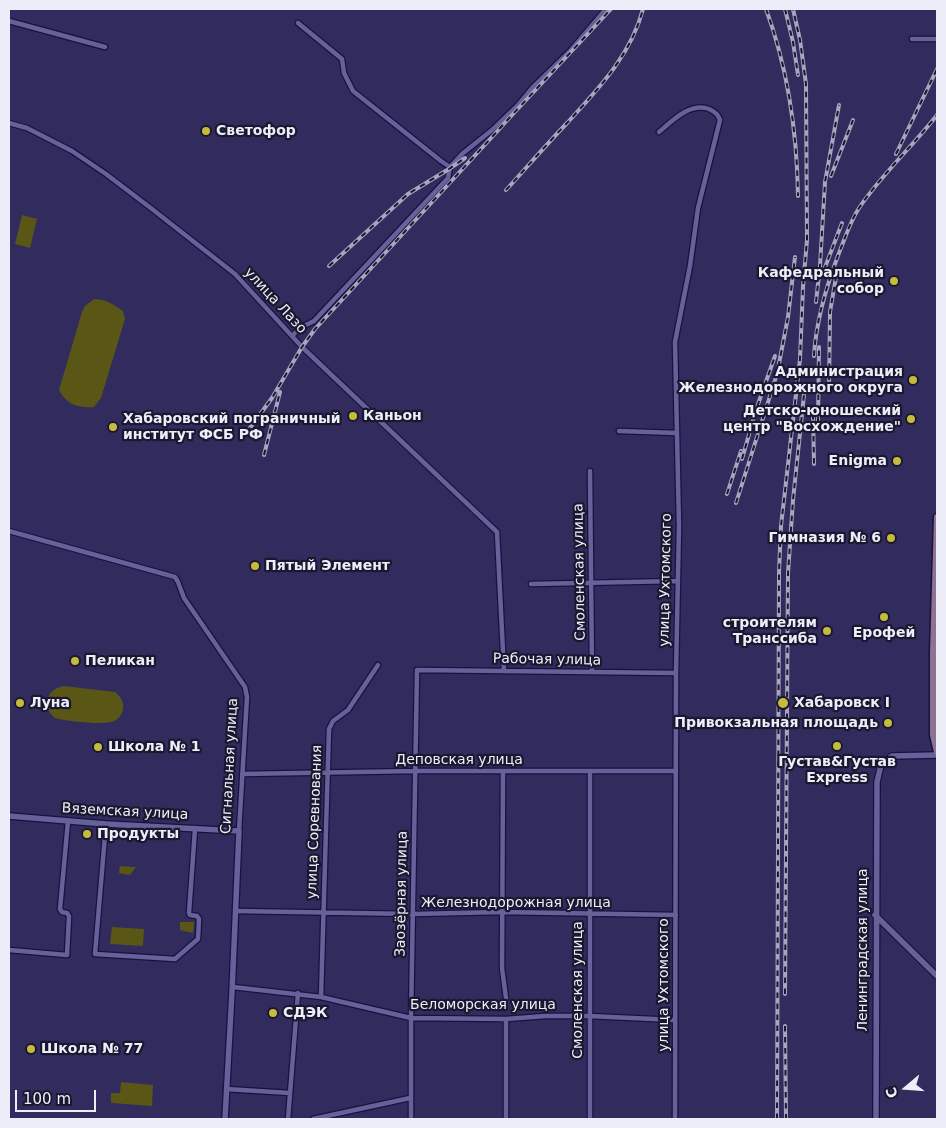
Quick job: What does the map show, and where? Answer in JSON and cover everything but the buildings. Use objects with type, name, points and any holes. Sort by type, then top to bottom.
[{"type":"main road","points":[[937,517],[933,652],[937,754]]},
{"type":"street","points":[[293,335],[300,328],[314,322],[448,178],[450,166],[519,104],[533,86],[571,50],[604,10]]},
{"type":"street","points":[[9,21],[106,46]]},
{"type":"street","points":[[298,23],[342,59],[344,73],[353,91],[440,161],[450,166]]},
{"type":"street","points":[[912,39],[937,38]]},
{"type":"street","name":"улица Ухтомского","points":[[659,132],[681,114],[694,108],[706,108],[715,112],[720,120],[698,208],[690,266],[675,342],[679,526],[676,673],[675,1119]]},
{"type":"street","name":"улица Лазо","points":[[9,123],[27,128],[51,139],[106,174],[235,274],[302,347],[497,532],[504,671]]},
{"type":"street","points":[[619,431],[677,433]]},
{"type":"street","name":"Смоленская улица","points":[[590,471],[592,672]]},
{"type":"street","name":"Сигнальная улица","points":[[9,531],[175,577],[184,598],[245,687],[233,987],[225,1119]]},
{"type":"street","points":[[531,584],[678,581]]},
{"type":"street","name":"улица Соревнования","points":[[321,997],[329,729],[333,721],[348,710],[378,665]]},
{"type":"street","name":"Рабочая улица","points":[[417,670],[676,673]]},
{"type":"street","name":"Заозёрная улица","points":[[411,1119],[417,670]]},
{"type":"street","name":"Ленинградская улица","points":[[876,1119],[875,915],[877,782],[882,765],[892,756],[937,754]]},
{"type":"street","name":"Деповская улица","points":[[242,774],[415,771],[676,771]]},
{"type":"street","points":[[503,771],[502,968],[506,998]]},
{"type":"street","name":"Смоленская улица","points":[[590,771],[590,1119]]},
{"type":"street","name":"Вяземская улица","points":[[9,816],[106,824],[239,831]]},
{"type":"street","points":[[9,950],[67,955],[69,916],[60,909],[68,821]]},
{"type":"street","points":[[106,824],[95,954],[175,959],[198,939],[199,918],[189,913],[195,829]]},
{"type":"street","name":"Железнодорожная улица","points":[[236,911],[676,915]]},
{"type":"street","points":[[875,915],[937,976]]},
{"type":"street","name":"Беломорская улица","points":[[233,987],[321,997],[411,1018],[506,1019],[545,1016],[589,1016],[675,1020]]},
{"type":"street","points":[[288,1119],[298,993]]},
{"type":"street","points":[[505,1119],[506,1019]]},
{"type":"street","points":[[226,1089],[290,1093]]},
{"type":"street","points":[[313,1119],[410,1098]]},
{"type":"shaded area","points":[[22,215],[37,219],[30,248],[15,244]]},
{"type":"shaded area","points":[[94,299],[106,301],[116,306],[123,311],[125,319],[101,398],[94,407],[82,407],[69,402],[59,390],[82,312],[85,306]]},
{"type":"shaded area","points":[[64,686],[115,692],[122,701],[123,711],[115,720],[106,723],[55,718],[48,709],[47,699],[53,691]]},
{"type":"shaded area","points":[[120,866],[136,867],[130,875],[119,873]]},
{"type":"shaded area","points":[[180,922],[194,922],[193,933],[180,930]]},
{"type":"shaded area","points":[[112,927],[144,929],[143,946],[110,944]]},
{"type":"shaded area","points":[[121,1082],[153,1085],[152,1106],[111,1103],[111,1093],[120,1093]]},
{"type":"railway","points":[[499,129],[611,9]]},
{"type":"railway","points":[[506,190],[613,70],[631,41],[643,9]]},
{"type":"railway","points":[[766,9],[774,32],[790,101],[796,148],[798,196]]},
{"type":"railway","points":[[785,9],[798,75]]},
{"type":"railway","points":[[777,1119],[779,572],[781,526],[800,359],[807,240],[806,84],[800,40],[793,9]]},
{"type":"railway","points":[[896,154],[937,69]]},
{"type":"railway","points":[[816,302],[825,182],[839,105]]},
{"type":"railway","points":[[814,356],[819,317],[826,291],[853,219],[877,184],[937,115]]},
{"type":"railway","points":[[831,176],[853,120]]},
{"type":"railway","points":[[247,432],[272,398],[302,347],[315,329],[503,125]]},
{"type":"railway","points":[[329,266],[408,194],[465,158]]},
{"type":"railway","points":[[824,270],[842,223]]},
{"type":"railway","points":[[736,503],[777,374],[788,317],[795,257]]},
{"type":"railway","points":[[829,391],[830,312],[836,277]]},
{"type":"railway","points":[[818,422],[819,347]]},
{"type":"railway","points":[[742,459],[756,410],[775,356]]},
{"type":"railway","points":[[785,994],[788,573],[793,500],[805,385]]},
{"type":"railway","points":[[264,455],[280,392]]},
{"type":"railway","points":[[813,414],[814,464]]},
{"type":"railway","points":[[727,494],[741,451]]},
{"type":"railway","points":[[785,1026],[786,1119]]},
{"type":"place","name":"Светофор","points":[[206,131]]},
{"type":"place","name":"Кафедральный собор","points":[[894,281]]},
{"type":"place","name":"Администрация Железнодорожного округа","points":[[913,380]]},
{"type":"place","name":"Каньон","points":[[353,416]]},
{"type":"place","name":"Детско-юношеский центр \"Восхождение\"","points":[[911,419]]},
{"type":"place","name":"Хабаровский пограничный институт ФСБ РФ","points":[[113,427]]},
{"type":"place","name":"Enigma","points":[[897,461]]},
{"type":"place","name":"Гимназия № 6","points":[[891,538]]},
{"type":"place","name":"Пятый Элемент","points":[[255,566]]},
{"type":"place","name":"Ерофей","points":[[884,617]]},
{"type":"place","name":"строителям Транссиба","points":[[827,631]]},
{"type":"place","name":"Пеликан","points":[[75,661]]},
{"type":"place","name":"Луна","points":[[20,703]]},
{"type":"place","name":"Хабаровск I","points":[[783,703]]},
{"type":"place","name":"Привокзальная площадь","points":[[888,723]]},
{"type":"place","name":"Густав&Густав Express","points":[[837,746]]},
{"type":"place","name":"Школа № 1","points":[[98,747]]},
{"type":"place","name":"Продукты","points":[[87,834]]},
{"type":"place","name":"СДЭК","points":[[273,1013]]},
{"type":"place","name":"Школа № 77","points":[[31,1049]]}]
